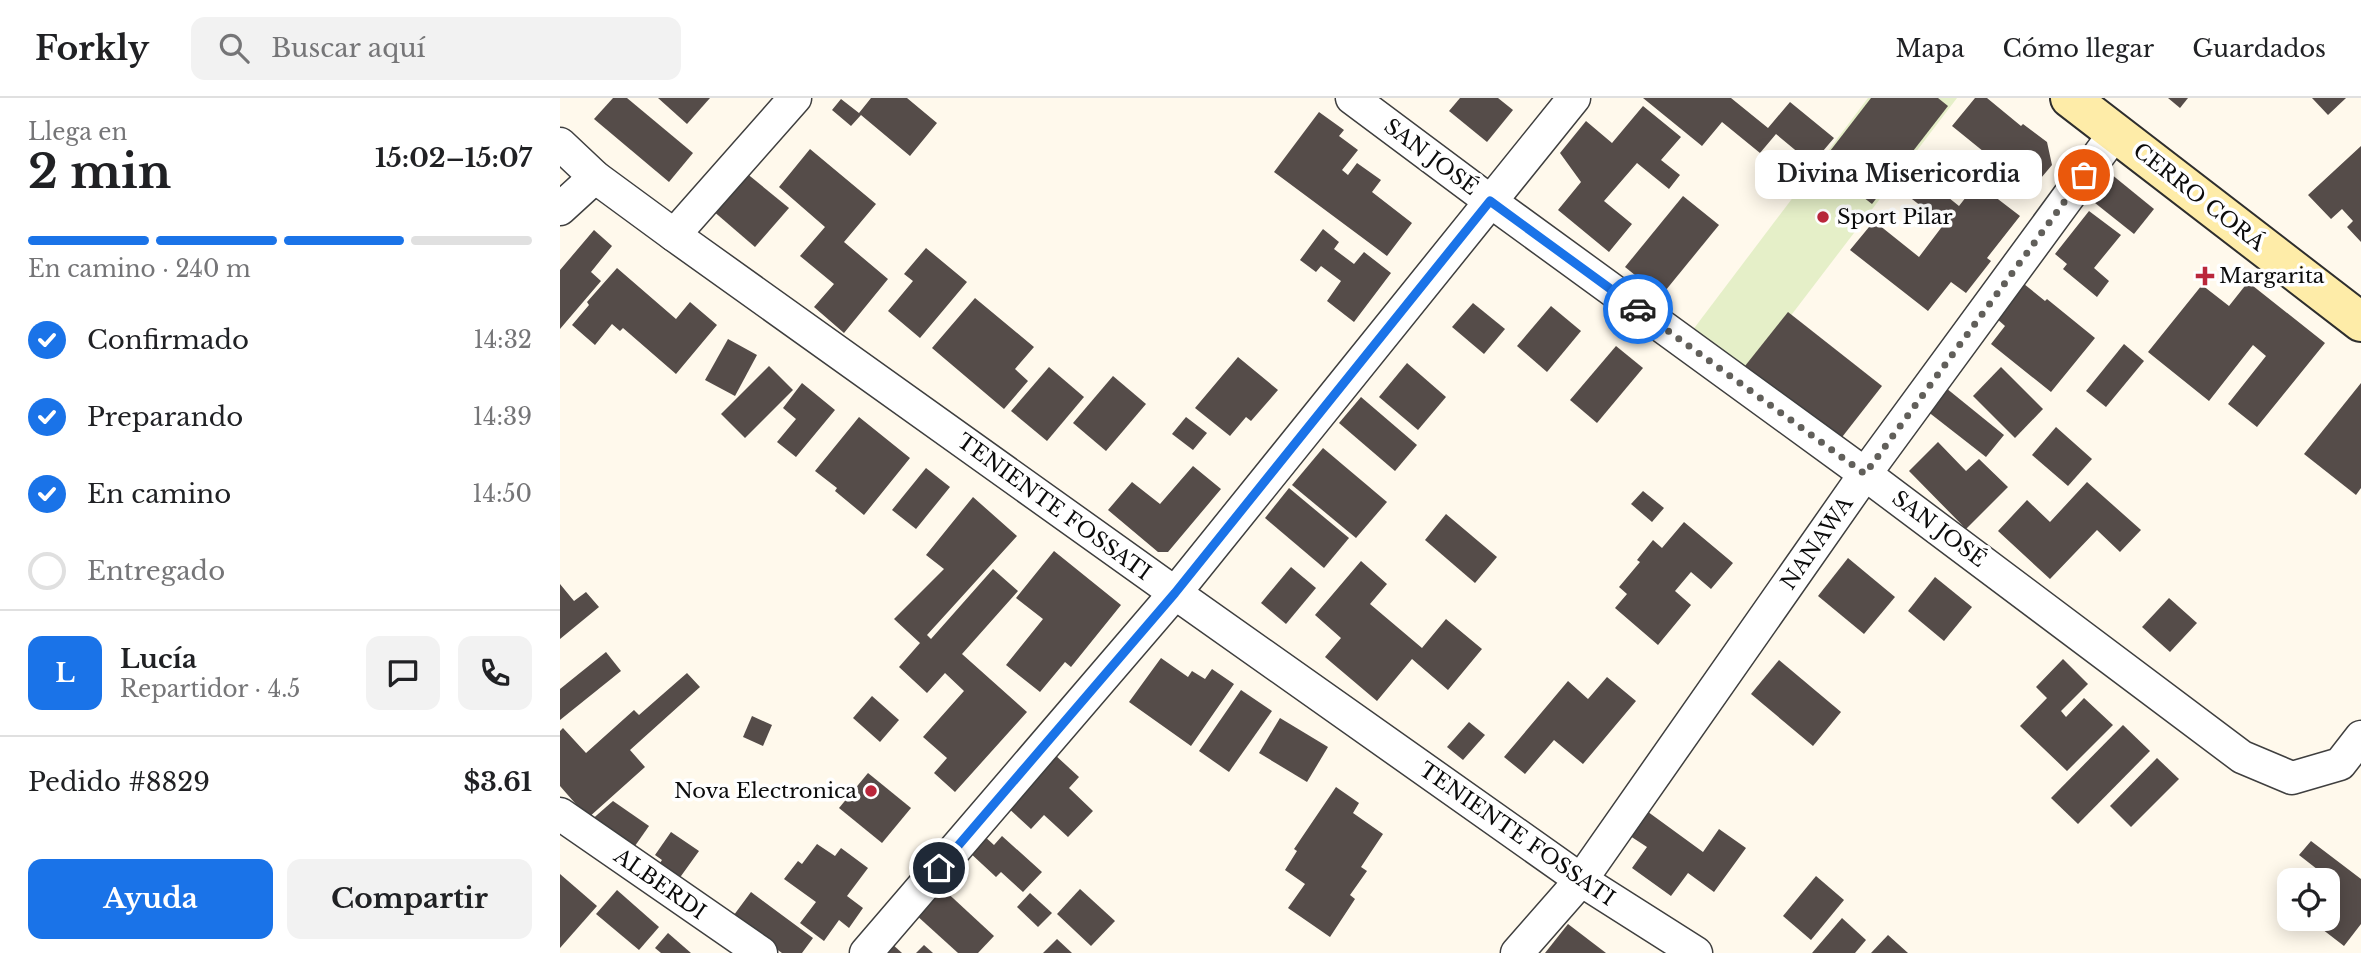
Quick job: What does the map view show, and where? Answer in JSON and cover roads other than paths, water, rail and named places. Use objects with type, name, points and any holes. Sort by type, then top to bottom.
[{"type":"street","points":[[674,235],[795,98]]},
{"type":"street","name":"SAN JOSÉ","points":[[1352,98],[1865,474],[2242,757],[2292,778],[2340,764],[2361,737]]},
{"type":"street","points":[[866,953],[1175,593],[1574,98]]},
{"type":"street","name":"CERRO CORÁ","points":[[2070,98],[2361,322]]},
{"type":"street","name":"NANAWA","points":[[1517,953],[1581,880],[1865,474],[2115,133]]},
{"type":"street","name":"TENIENTE FOSSATI","points":[[560,144],[595,177],[674,235],[1175,593],[1581,880],[1696,953]]},
{"type":"street","points":[[560,209],[595,177]]},
{"type":"street","name":"ALBERDI","points":[[561,817],[761,953]]},
{"type":"place","name":"Divina Misericordia","points":[[2084,175]]},
{"type":"place","name":"Sport Pilar","points":[[1823,217]]},
{"type":"place","name":"Margarita","points":[[2205,276]]},
{"type":"place","name":"Nova Electronica","points":[[871,791]]}]
